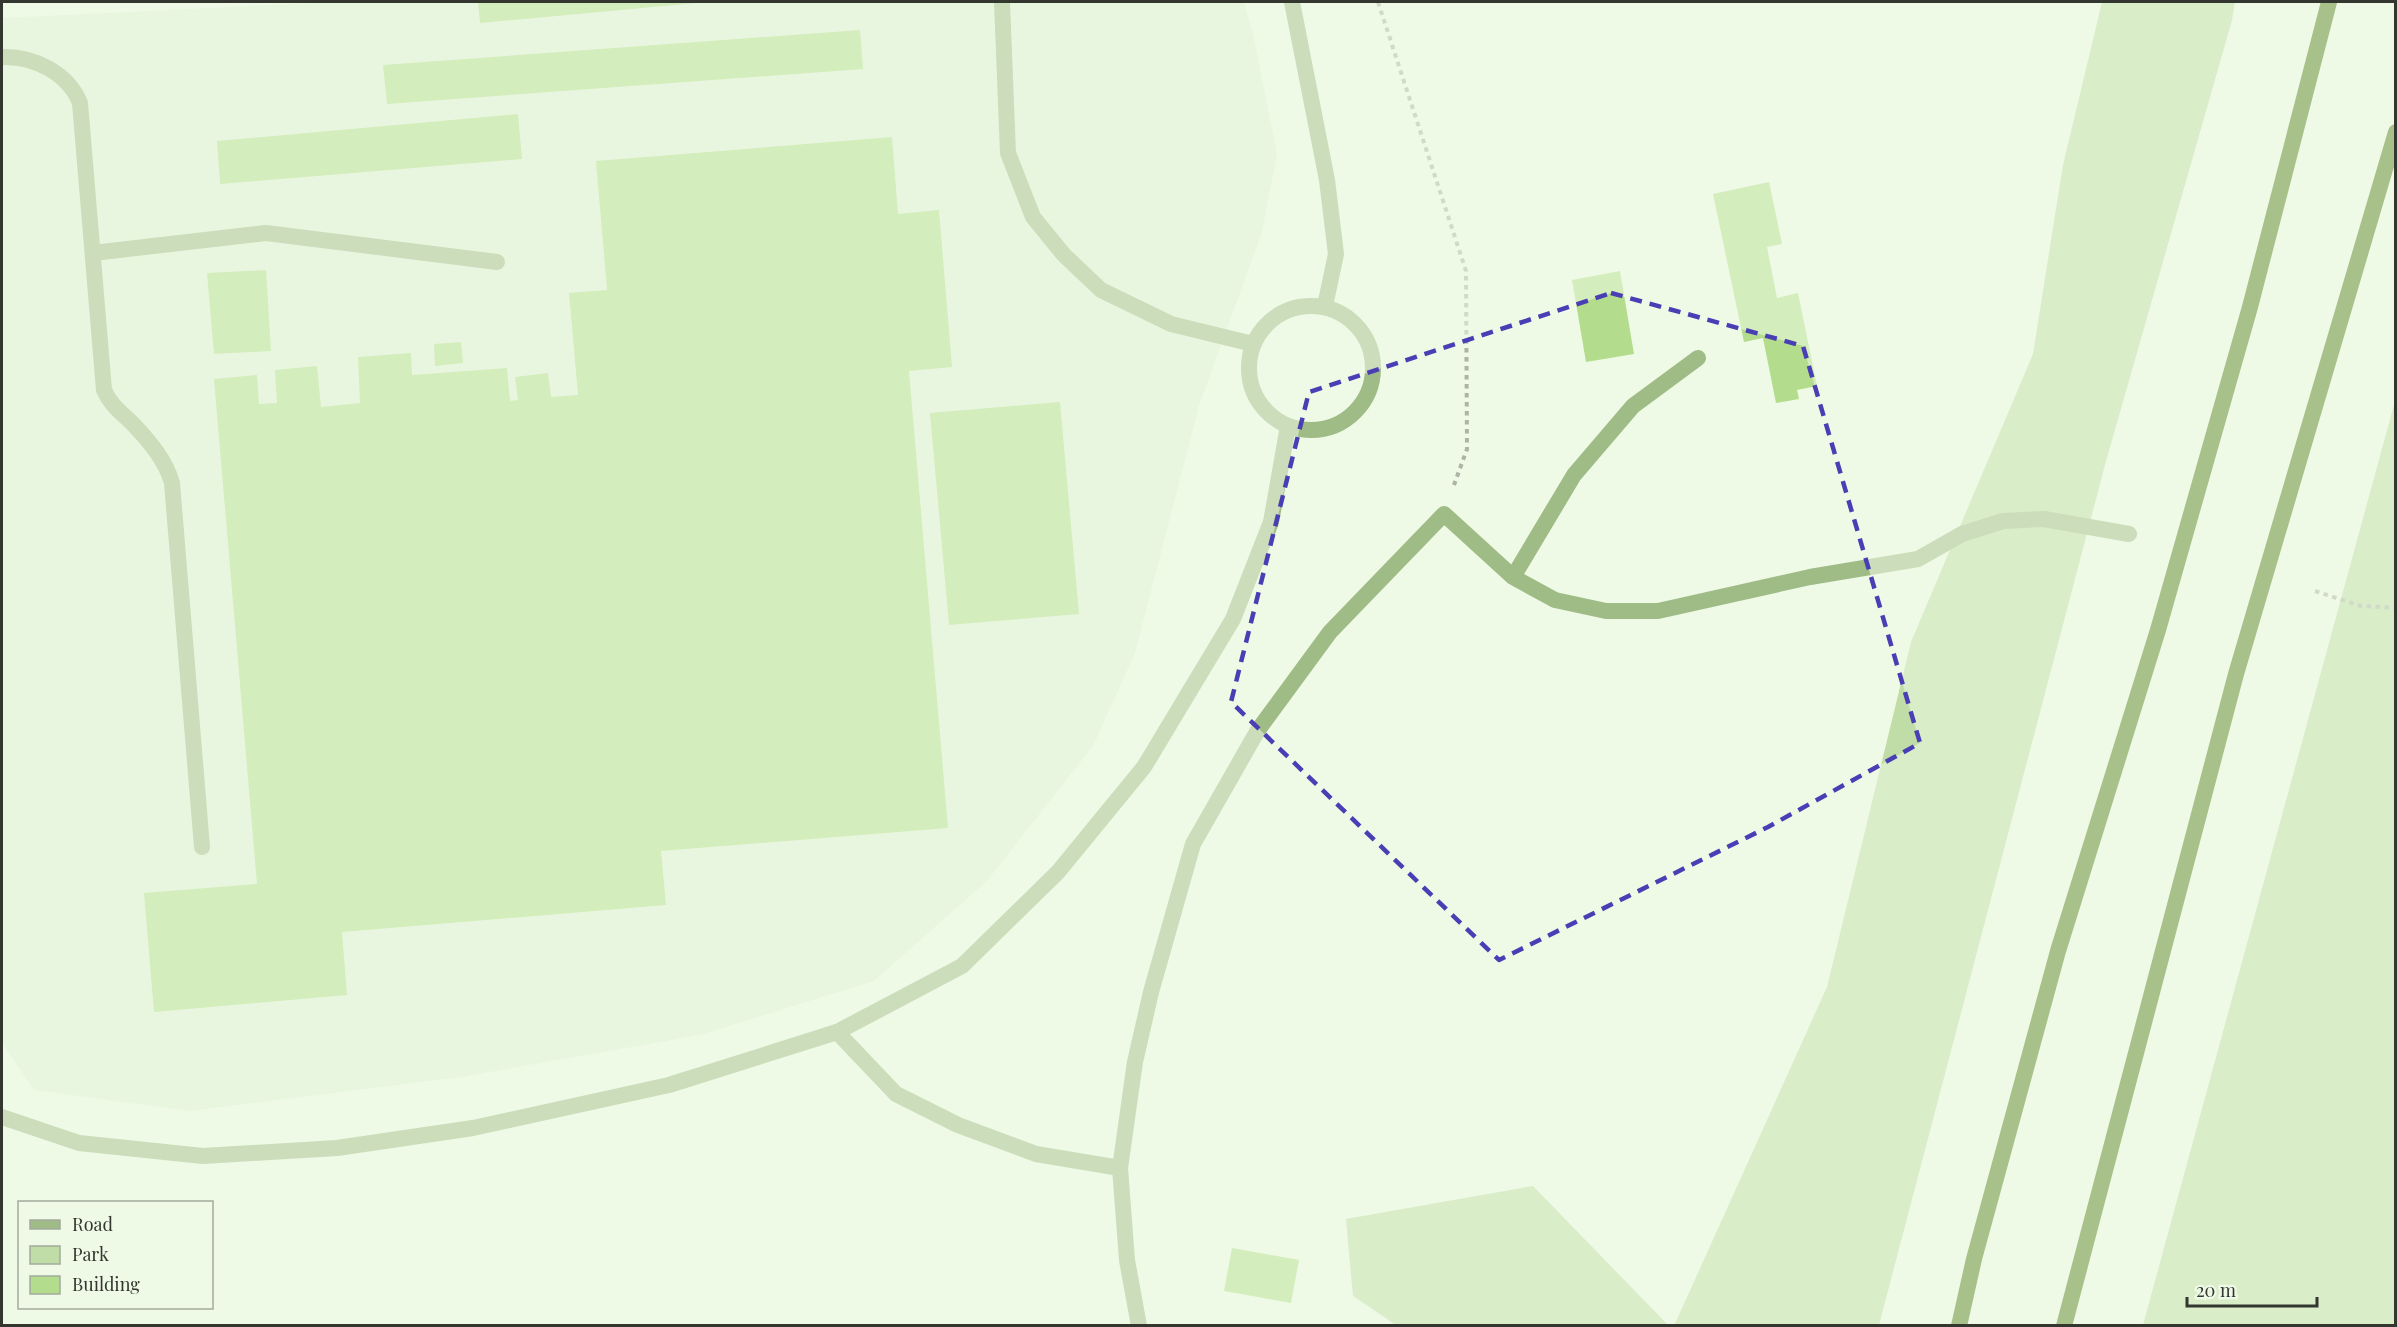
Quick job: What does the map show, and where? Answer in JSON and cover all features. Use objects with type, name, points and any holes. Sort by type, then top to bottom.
[{"type":"highway","points":[[1959,1326],[1977,1248],[2058,951],[2158,630],[2250,307],[2329,2]]},
{"type":"highway","points":[[2064,1326],[2236,674],[2396,132]]},
{"type":"street","points":[[1002,2],[1008,153],[1033,218],[1064,255],[1101,290],[1171,324],[1253,344]]},
{"type":"street","points":[[1292,2],[1327,180],[1336,254],[1325,306]]},
{"type":"street","points":[[2,57],[27,60],[50,68],[76,92],[80,103],[104,390],[116,410],[134,425],[161,458],[168,469],[172,483],[202,847]]},
{"type":"street","points":[[93,253],[266,233],[497,262]]},
{"type":"street","points":[[1304,305],[1325,306],[1344,314],[1360,328],[1365,336],[1370,345],[1375,366],[1372,386],[1362,405],[1348,419],[1329,428],[1308,430],[1288,426],[1270,415],[1257,399],[1250,380],[1249,359],[1253,344],[1267,323],[1284,311],[1304,305]]},
{"type":"street","points":[[1513,577],[1574,475],[1633,406],[1698,358]]},
{"type":"street","points":[[2,1117],[80,1143],[203,1156],[337,1148],[473,1128],[669,1085],[837,1032],[962,966],[1058,872],[1144,767],[1233,619],[1271,522],[1288,426]]},
{"type":"street","points":[[1139,1326],[1127,1260],[1120,1168],[1135,1062],[1151,992],[1193,844],[1257,730],[1317,650],[1330,633],[1444,514],[1513,577],[1555,600],[1606,611],[1658,610],[1748,590],[1918,559],[1962,534],[2003,521],[2043,519],[2129,534]]},
{"type":"street","points":[[837,1032],[896,1094],[957,1125],[1036,1154],[1120,1168]]},
{"type":"path","points":[[1377,2],[1466,272],[1467,449],[1444,514]]},
{"type":"path","points":[[2315,591],[2361,606],[2396,608]]},
{"type":"highlighted area","points":[[1611,293],[1803,346],[1920,743],[1768,827],[1499,960],[1231,702],[1309,392]]},
{"type":"shaded area","points":[[332,2],[1244,2],[1253,34],[1277,154],[1262,232],[1199,406],[1135,653],[1093,746],[987,881],[874,981],[700,1035],[461,1077],[190,1111],[34,1090],[2,1043],[2,18]]},
{"type":"green space","points":[[2102,2],[2235,2],[2232,20],[2106,461],[1879,1325],[1674,1326],[1827,987],[1911,642],[2033,354],[2063,165]]},
{"type":"green space","points":[[2395,401],[2395,1325],[2143,1325]]},
{"type":"green space","points":[[1533,1186],[1668,1325],[1396,1325],[1353,1296],[1346,1219]]},
{"type":"building","points":[[478,2],[697,2],[697,3],[480,23]]},
{"type":"building","points":[[860,30],[863,69],[387,104],[383,65]]},
{"type":"building","points":[[518,114],[522,159],[220,184],[217,141]]},
{"type":"building","points":[[892,137],[898,214],[939,210],[952,367],[909,371],[948,828],[661,851],[666,905],[342,932],[347,995],[154,1012],[144,893],[257,884],[214,379],[257,375],[259,404],[277,403],[275,370],[317,366],[321,407],[360,403],[358,357],[411,353],[412,375],[507,368],[510,401],[518,400],[515,377],[548,373],[551,397],[578,395],[569,293],[607,290],[596,161]]},
{"type":"building","points":[[1769,182],[1782,244],[1767,247],[1777,298],[1798,293],[1817,386],[1797,390],[1799,399],[1776,403],[1763,338],[1744,342],[1713,194]]},
{"type":"building","points":[[266,270],[271,351],[214,354],[207,273]]},
{"type":"building","points":[[1620,271],[1634,354],[1586,362],[1572,280]]},
{"type":"building","points":[[461,342],[463,363],[435,366],[434,344]]},
{"type":"building","points":[[1060,402],[1079,614],[949,625],[930,413]]},
{"type":"building","points":[[1232,1248],[1299,1260],[1291,1303],[1224,1291]]}]
